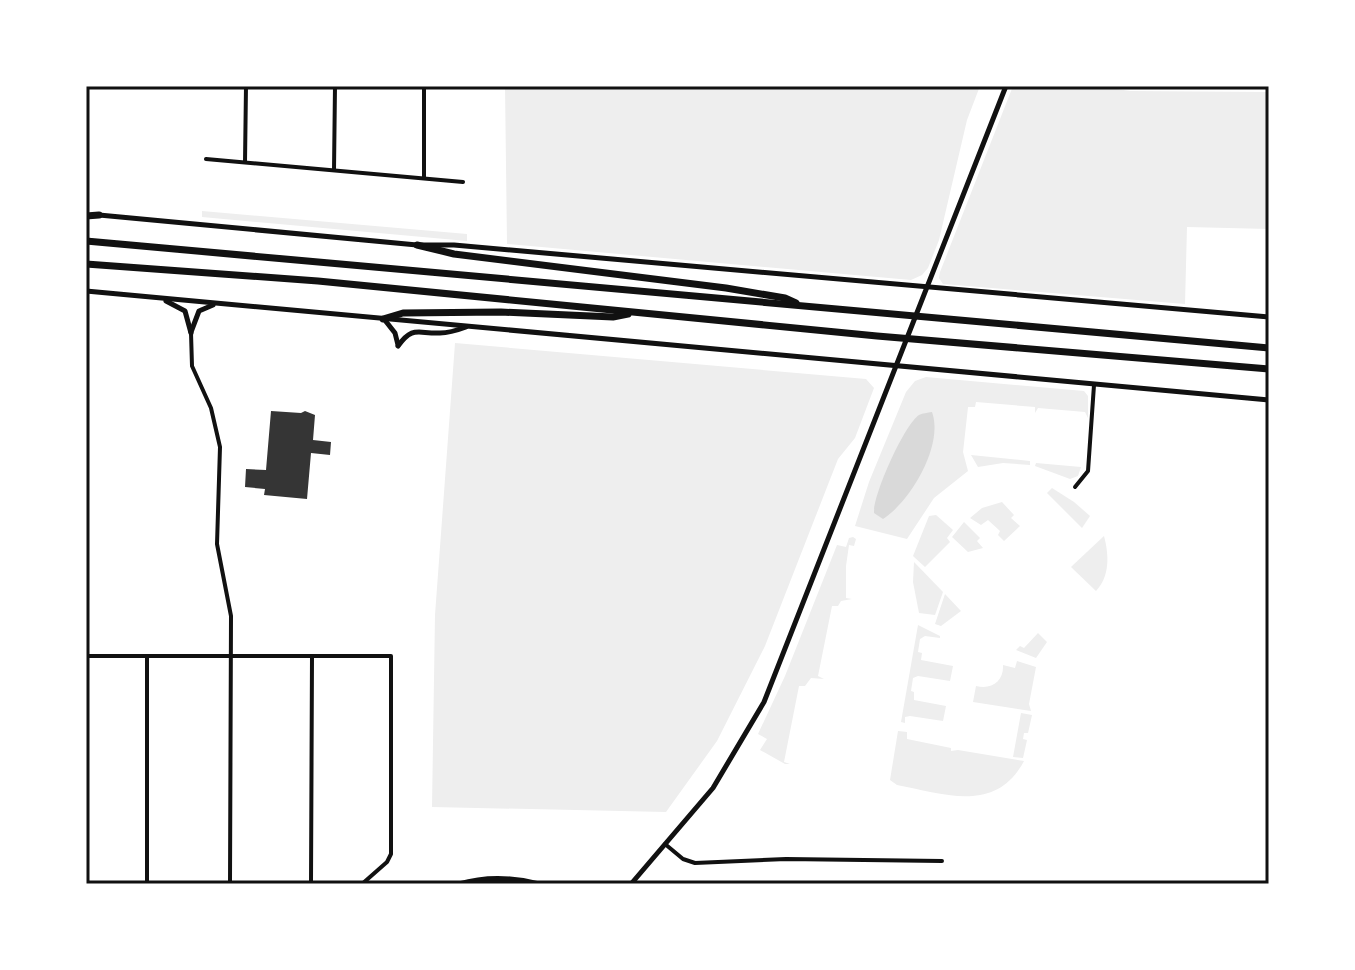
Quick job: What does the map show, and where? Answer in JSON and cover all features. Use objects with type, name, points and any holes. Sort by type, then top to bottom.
[{"type":"highway","points":[[86,214],[99,215]]},
{"type":"highway","points":[[86,241],[1269,348]]},
{"type":"highway","points":[[417,245],[454,254],[726,288],[785,298],[806,306]]},
{"type":"highway","points":[[86,264],[318,281],[877,336],[1269,369]]},
{"type":"highway","points":[[383,319],[403,313],[501,312],[613,317],[634,312]]},
{"type":"main road","points":[[631,884],[713,788],[764,702],[1006,86]]},
{"type":"main road","points":[[99,215],[1269,317]]},
{"type":"main road","points":[[86,291],[1269,400]]},
{"type":"main road","points":[[154,297],[174,303],[185,311],[191,333]]},
{"type":"main road","points":[[191,333],[199,311],[226,304]]},
{"type":"main road","points":[[383,319],[395,333],[398,346],[406,335],[413,332],[442,334],[469,327]]},
{"type":"main road","points":[[459,884],[496,877],[539,884]]},
{"type":"street","points":[[245,162],[246,86]]},
{"type":"street","points":[[334,170],[335,86]]},
{"type":"street","points":[[424,86],[424,178]]},
{"type":"street","points":[[206,159],[463,182]]},
{"type":"street","points":[[191,333],[192,366],[211,408],[219,439],[217,544],[231,616],[230,884]]},
{"type":"street","points":[[1075,487],[1088,471],[1094,385]]},
{"type":"street","points":[[86,656],[391,656],[391,854],[387,862],[362,884]]},
{"type":"street","points":[[147,656],[147,884]]},
{"type":"street","points":[[311,884],[312,656]]},
{"type":"street","points":[[665,844],[683,859],[695,863],[786,859],[942,861]]},
{"type":"shaded area","points":[[505,86],[980,86],[967,120],[939,240],[928,268],[911,280],[507,244]]},
{"type":"shaded area","points":[[1013,86],[1269,92],[1269,229],[1187,227],[1185,304],[943,284],[939,278],[940,272]]},
{"type":"shaded area","points":[[202,211],[467,234],[467,241],[202,217]]},
{"type":"shaded area","points":[[455,343],[866,379],[874,388],[855,438],[838,459],[765,646],[717,741],[666,812],[432,807],[435,615]]},
{"type":"shaded area","points":[[926,377],[1084,391],[1088,396],[1088,418],[1085,412],[1038,408],[1035,413],[1035,407],[976,402],[975,407],[968,407],[963,452],[968,471],[934,498],[907,539],[855,526],[869,482],[906,392],[915,381]]},
{"type":"shaded area","points":[[932,412],[933,440],[929,456],[914,486],[894,511],[883,519],[874,513],[875,504],[890,461],[913,421],[919,415]]},
{"type":"shaded area","points":[[971,455],[1030,461],[1030,465],[1003,463],[978,467]]},
{"type":"shaded area","points":[[1036,463],[1081,467],[1078,476],[1070,479],[1035,466]]},
{"type":"shaded area","points":[[1052,488],[1090,516],[1082,528],[1047,493]]},
{"type":"shaded area","points":[[1002,502],[1020,526],[1004,541],[998,535],[1000,531],[988,520],[981,525],[970,518],[982,508]]},
{"type":"shaded area","points":[[936,515],[953,530],[947,538],[950,542],[925,567],[913,556],[929,516]]},
{"type":"shaded area","points":[[964,522],[980,538],[977,541],[983,548],[968,552],[952,537]]},
{"type":"shaded area","points":[[1104,536],[1107,565],[1104,579],[1096,591],[1071,567]]},
{"type":"shaded area","points":[[849,538],[856,539],[854,546],[849,545],[846,566],[846,598],[852,599],[832,606],[818,676],[824,679],[811,678],[805,686],[799,686],[784,762],[790,764],[785,764],[760,750],[767,739],[758,734],[785,676],[837,545],[846,547]]},
{"type":"shaded area","points":[[914,562],[943,592],[935,615],[919,613],[913,582]]},
{"type":"shaded area","points":[[945,594],[961,611],[941,626],[935,624]]},
{"type":"shaded area","points":[[918,625],[940,636],[920,639],[918,652],[922,653],[921,660],[953,666],[950,681],[913,678],[911,691],[914,692],[914,700],[946,706],[943,721],[910,716],[905,717],[905,723],[901,722]]},
{"type":"shaded area","points":[[1038,633],[1047,642],[1036,658],[1016,650],[1020,646],[1024,648]]},
{"type":"shaded area","points":[[1017,661],[1036,667],[1029,704],[1031,711],[973,702],[976,686],[987,687],[996,683],[1003,665],[1015,668]]},
{"type":"shaded area","points":[[1021,713],[1032,715],[1028,733],[1024,733],[1023,739],[1027,740],[1023,758],[1013,757]]},
{"type":"shaded area","points":[[898,731],[907,732],[907,739],[951,748],[951,751],[1024,761],[1012,778],[984,794],[950,795],[897,785],[890,780]]},
{"type":"building","points":[[271,411],[305,411],[315,415],[313,440],[331,442],[330,455],[311,453],[307,499],[264,495],[265,489],[245,487],[246,469],[266,470]]}]
